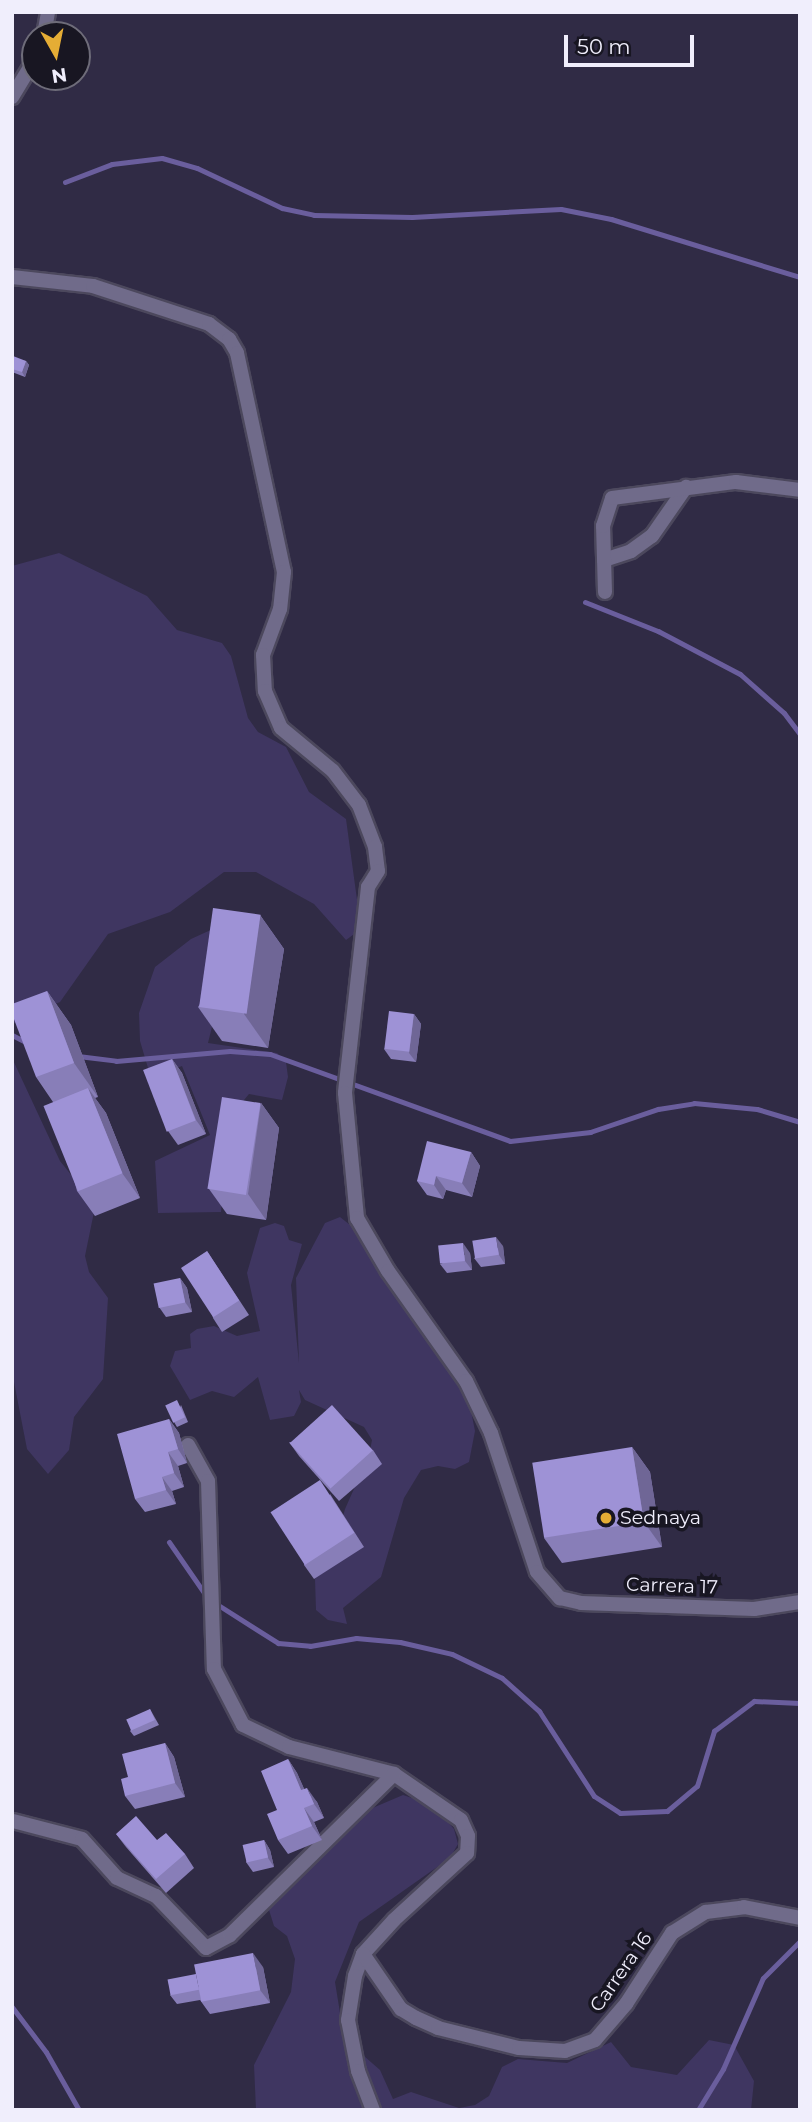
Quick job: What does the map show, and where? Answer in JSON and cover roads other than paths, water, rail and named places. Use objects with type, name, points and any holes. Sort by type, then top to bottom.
[{"type":"street","name":"Carrera 17","points":[[12,277],[93,286],[209,324],[229,339],[237,353],[284,572],[281,609],[263,655],[265,691],[281,728],[333,771],[359,805],[375,847],[378,871],[368,887],[345,1093],[357,1218],[388,1271],[466,1381],[491,1433],[537,1572],[559,1598],[580,1603],[754,1609],[800,1602]]},
{"type":"street","points":[[605,592],[604,511],[612,498],[736,482],[800,490]]},
{"type":"street","points":[[604,560],[631,551],[652,536],[686,487]]},
{"type":"street","points":[[188,1445],[208,1481],[214,1669],[230,1705],[243,1725],[289,1747],[394,1774],[461,1820],[468,1836],[467,1853],[363,1954],[355,1976],[348,2020],[358,2071],[373,2110]]},
{"type":"street","points":[[13,1821],[82,1839],[117,1878],[156,1896],[206,1948],[230,1935],[394,1774]]},
{"type":"street","name":"Carrera 16","points":[[363,1954],[401,2008],[438,2028],[539,2050],[583,2048],[595,2040],[626,2004],[672,1933],[706,1912],[744,1908],[800,1918]]},
{"type":"waterway","points":[[65,182],[112,164],[162,158],[197,168],[282,208],[314,215],[412,217],[561,209],[611,219],[800,277]]},
{"type":"waterway","points":[[585,602],[658,631],[740,674],[784,713],[800,734]]},
{"type":"waterway","points":[[12,1035],[28,1043]]},
{"type":"waterway","points":[[78,1056],[116,1061],[230,1051],[270,1054],[510,1141],[590,1132],[658,1109],[694,1103],[757,1109],[800,1122]]},
{"type":"waterway","points":[[169,1542],[207,1597]]},
{"type":"waterway","points":[[215,1603],[278,1643],[310,1646],[356,1638],[400,1642],[452,1654],[502,1678],[539,1711],[594,1796],[620,1813],[667,1811],[697,1786],[714,1731],[754,1701],[800,1703]]},
{"type":"waterway","points":[[698,2110],[723,2069],[763,1978],[800,1941]]},
{"type":"waterway","points":[[12,2007],[46,2052],[79,2110]]},
{"type":"place","name":"Sednaya","points":[[606,1518]]}]
